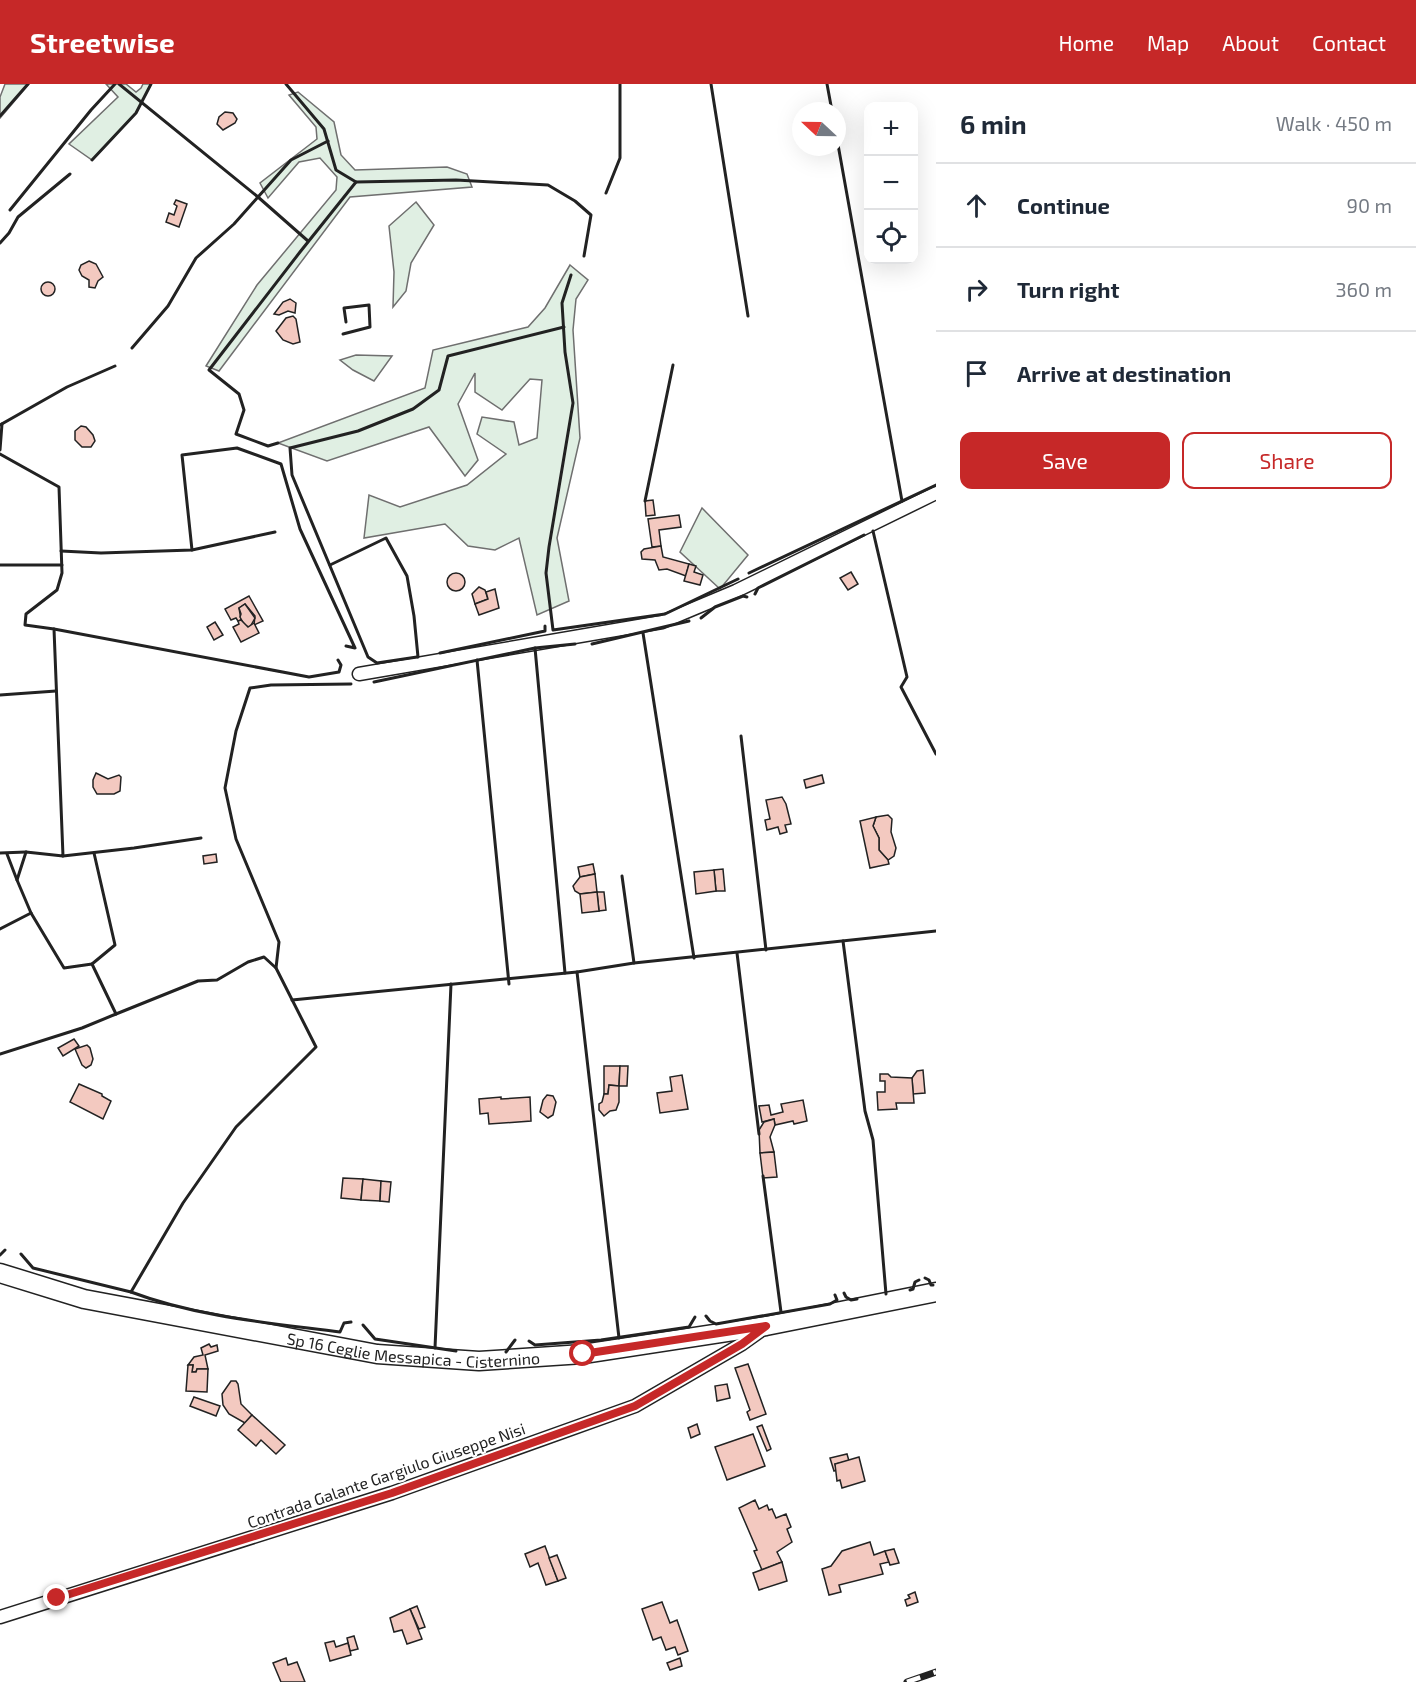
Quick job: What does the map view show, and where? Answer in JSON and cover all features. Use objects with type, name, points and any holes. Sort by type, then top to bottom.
[{"type":"main road","name":"Sp 16 Ceglie Messapica - Cisternino","points":[[0,1273],[84,1299],[376,1354],[479,1361],[583,1354],[766,1326],[936,1292]]},
{"type":"street","points":[[359,674],[662,622],[736,591],[936,494]]},
{"type":"street","name":"Contrada Galante Gargiulo Giuseppe Nisi","points":[[0,1617],[392,1493],[635,1406],[742,1344],[766,1326]]},
{"type":"green space","points":[[5,84],[29,84],[0,118],[0,97]]},
{"type":"green space","points":[[106,84],[126,84],[136,92],[143,84],[151,84],[136,113],[92,160],[69,144],[118,97]]},
{"type":"green space","points":[[298,92],[334,122],[341,155],[355,170],[447,167],[467,174],[472,187],[350,197],[219,371],[206,366],[257,285],[336,190],[337,177],[320,158],[299,162],[268,198],[260,183],[317,139],[316,127],[289,95]]},
{"type":"green space","points":[[416,202],[434,225],[411,263],[406,291],[393,307],[394,272],[389,226]]},
{"type":"green space","points":[[570,265],[588,280],[576,299],[573,330],[580,438],[557,538],[569,601],[537,615],[519,538],[495,550],[468,546],[445,524],[364,538],[369,495],[400,507],[467,485],[506,454],[477,434],[482,417],[514,422],[519,445],[537,438],[542,380],[530,379],[502,410],[475,392],[475,373],[458,404],[478,460],[465,476],[429,427],[327,461],[278,443],[425,388],[433,350],[528,327],[545,308]]},
{"type":"green space","points":[[356,355],[392,356],[374,381],[340,360]]},
{"type":"green space","points":[[702,508],[748,555],[720,589],[680,552]]},
{"type":"building","points":[[225,112],[233,113],[237,119],[235,123],[223,130],[217,124],[219,117]]},
{"type":"building","points":[[176,200],[187,204],[179,227],[166,222],[169,213],[174,215]]},
{"type":"building","points":[[89,261],[96,264],[103,277],[95,288],[89,287],[89,280],[82,276],[79,270],[81,265]]},
{"type":"building","points":[[48,282],[53,284],[55,289],[53,294],[48,296],[43,294],[41,289],[43,284]]},
{"type":"building","points":[[290,299],[296,303],[295,313],[288,311],[279,315],[274,314],[283,302]]},
{"type":"building","points":[[293,316],[296,319],[300,342],[293,344],[283,340],[276,331],[286,318]]},
{"type":"building","points":[[81,426],[86,427],[93,435],[95,441],[91,447],[82,447],[75,440],[75,431]]},
{"type":"building","points":[[653,500],[655,515],[646,516],[645,501]]},
{"type":"building","points":[[679,515],[681,527],[659,530],[661,546],[652,547],[648,519]]},
{"type":"building","points":[[661,546],[663,557],[689,564],[686,576],[667,569],[659,570],[655,560],[642,559],[641,552],[644,549]]},
{"type":"building","points":[[689,564],[696,566],[694,572],[703,575],[700,585],[684,581]]},
{"type":"building","points":[[851,572],[858,584],[848,590],[840,578]]},
{"type":"building","points":[[456,573],[462,576],[465,582],[462,588],[456,591],[450,588],[447,582],[450,576]]},
{"type":"building","points":[[479,587],[485,590],[488,599],[475,604],[472,594]]},
{"type":"building","points":[[495,589],[499,608],[479,615],[475,604],[488,599],[486,592]]},
{"type":"building","points":[[249,596],[263,621],[254,625],[255,616],[245,604],[239,608],[241,620],[238,621],[236,618],[231,620],[225,609]]},
{"type":"building","points":[[245,604],[255,618],[250,627],[245,626],[240,617],[239,608]]},
{"type":"building","points":[[241,620],[248,627],[254,623],[259,633],[241,642],[233,627]]},
{"type":"building","points":[[215,622],[223,635],[214,640],[207,627]]},
{"type":"building","points":[[96,773],[108,779],[119,775],[121,777],[120,791],[114,794],[97,794],[93,787]]},
{"type":"building","points":[[822,775],[824,783],[806,788],[804,780]]},
{"type":"building","points":[[782,797],[791,824],[785,825],[787,832],[780,834],[778,827],[767,830],[765,820],[770,819],[766,800]]},
{"type":"building","points":[[888,815],[892,819],[891,832],[896,848],[894,856],[888,860],[879,850],[879,838],[873,826],[876,817]]},
{"type":"building","points":[[876,817],[873,826],[879,838],[879,850],[889,864],[870,868],[860,821]]},
{"type":"building","points":[[216,854],[217,862],[204,864],[203,856]]},
{"type":"building","points":[[593,864],[595,874],[580,877],[578,867]]},
{"type":"building","points":[[723,869],[725,891],[716,891],[714,870]]},
{"type":"building","points":[[714,870],[716,891],[696,894],[694,872]]},
{"type":"building","points":[[595,874],[597,892],[580,894],[575,891],[573,886],[580,877]]},
{"type":"building","points":[[597,892],[604,892],[606,910],[599,911]]},
{"type":"building","points":[[597,892],[599,911],[582,913],[580,894]]},
{"type":"building","points":[[74,1039],[79,1046],[63,1056],[58,1048]]},
{"type":"building","points":[[87,1045],[93,1059],[91,1065],[86,1068],[82,1065],[75,1049]]},
{"type":"building","points":[[604,1066],[620,1066],[619,1086],[609,1085],[608,1094],[604,1094]]},
{"type":"building","points":[[620,1066],[628,1066],[627,1086],[619,1086]]},
{"type":"building","points":[[923,1070],[925,1093],[913,1094],[912,1078],[917,1071]]},
{"type":"building","points":[[880,1074],[912,1078],[914,1103],[896,1103],[897,1109],[878,1110],[877,1092],[885,1092],[885,1081],[880,1081]]},
{"type":"building","points":[[682,1075],[688,1109],[660,1113],[657,1093],[672,1091],[670,1077]]},
{"type":"building","points":[[79,1084],[102,1094],[111,1101],[103,1119],[70,1102]]},
{"type":"building","points":[[609,1085],[619,1086],[619,1102],[616,1110],[604,1116],[599,1110],[599,1104],[604,1094],[608,1094]]},
{"type":"building","points":[[547,1095],[553,1096],[556,1102],[553,1115],[548,1118],[540,1112]]},
{"type":"building","points":[[501,1097],[501,1099],[530,1097],[531,1121],[489,1124],[488,1113],[480,1114],[479,1099]]},
{"type":"building","points":[[803,1100],[807,1121],[775,1125],[774,1119],[762,1122],[759,1106],[769,1105],[771,1115],[783,1112],[781,1104]]},
{"type":"building","points":[[774,1119],[775,1125],[770,1137],[774,1152],[760,1153],[759,1130],[764,1122]]},
{"type":"building","points":[[774,1152],[777,1177],[763,1178],[760,1153]]},
{"type":"building","points":[[343,1178],[363,1179],[361,1200],[341,1198]]},
{"type":"building","points":[[363,1179],[381,1181],[380,1201],[361,1200]]},
{"type":"building","points":[[381,1181],[391,1182],[389,1202],[380,1201]]},
{"type":"building","points":[[209,1344],[211,1347],[217,1345],[218,1351],[205,1355],[208,1369],[197,1369],[196,1372],[192,1372],[193,1365],[188,1365],[194,1357],[203,1355],[201,1348]]},
{"type":"building","points":[[748,1364],[766,1414],[750,1420],[747,1412],[750,1410],[735,1368]]},
{"type":"building","points":[[188,1365],[193,1365],[192,1372],[196,1372],[197,1369],[208,1369],[207,1392],[186,1391]]},
{"type":"building","points":[[231,1381],[236,1381],[238,1384],[241,1404],[252,1415],[245,1423],[229,1414],[223,1405],[222,1394]]},
{"type":"building","points":[[727,1384],[730,1398],[717,1401],[715,1386]]},
{"type":"building","points":[[194,1397],[220,1406],[216,1416],[190,1406]]},
{"type":"building","points":[[252,1415],[285,1445],[276,1454],[261,1440],[256,1446],[238,1430]]},
{"type":"building","points":[[697,1424],[700,1434],[691,1438],[688,1428]]},
{"type":"building","points":[[762,1425],[771,1449],[767,1451],[757,1427]]},
{"type":"building","points":[[753,1434],[765,1466],[727,1480],[715,1447]]},
{"type":"building","points":[[847,1454],[849,1461],[835,1464],[837,1470],[834,1471],[830,1458]]},
{"type":"building","points":[[859,1457],[865,1481],[842,1488],[840,1480],[837,1481],[835,1464]]},
{"type":"building","points":[[755,1500],[759,1509],[767,1505],[769,1510],[772,1509],[776,1518],[786,1514],[791,1527],[787,1529],[792,1542],[777,1552],[782,1562],[762,1570],[754,1551],[757,1550],[739,1508]]},
{"type":"building","points":[[870,1542],[874,1555],[885,1551],[889,1562],[880,1564],[883,1574],[839,1585],[841,1592],[829,1595],[822,1569],[831,1566],[842,1551]]},
{"type":"building","points":[[545,1546],[558,1581],[546,1585],[538,1563],[530,1567],[525,1554]]},
{"type":"building","points":[[894,1549],[899,1563],[890,1565],[885,1551]]},
{"type":"building","points":[[557,1555],[566,1578],[558,1581],[549,1558]]},
{"type":"building","points":[[782,1562],[787,1581],[759,1590],[753,1573]]},
{"type":"building","points":[[915,1592],[918,1602],[907,1606],[905,1600],[910,1598],[908,1595]]},
{"type":"building","points":[[662,1602],[670,1623],[677,1620],[688,1651],[678,1655],[675,1647],[666,1650],[661,1637],[653,1640],[642,1609]]},
{"type":"building","points":[[417,1606],[425,1627],[419,1629],[410,1609]]},
{"type":"building","points":[[410,1609],[422,1639],[407,1644],[402,1630],[394,1632],[390,1618]]},
{"type":"building","points":[[354,1636],[358,1649],[350,1651],[347,1638]]},
{"type":"building","points":[[334,1641],[336,1647],[348,1643],[351,1655],[330,1661],[325,1643]]},
{"type":"building","points":[[286,1658],[288,1665],[297,1662],[305,1682],[281,1682],[273,1663]]},
{"type":"building","points":[[680,1658],[682,1666],[670,1670],[667,1663]]},
{"type":"railway","points":[[907,1682],[936,1672]]},
{"type":"wall","points":[[0,116],[28,84]]},
{"type":"wall","points":[[10,210],[115,84]]},
{"type":"wall","points":[[119,84],[258,197],[308,241]]},
{"type":"wall","points":[[92,160],[136,113],[151,84]]},
{"type":"wall","points":[[286,84],[324,129],[336,170],[356,182],[456,180],[548,185],[575,201],[591,215],[584,256]]},
{"type":"wall","points":[[606,193],[620,158],[620,84]]},
{"type":"wall","points":[[711,84],[748,316]]},
{"type":"wall","points":[[827,84],[830,102]]},
{"type":"wall","points":[[132,348],[168,306],[196,258],[234,224],[291,160],[328,141]]},
{"type":"wall","points":[[840,156],[902,501]]},
{"type":"wall","points":[[0,243],[18,217],[70,174]]},
{"type":"wall","points":[[278,443],[268,446],[236,434],[244,410],[239,394],[209,370],[356,182]]},
{"type":"wall","points":[[571,275],[562,303],[565,352],[573,403],[546,573],[553,630],[665,614],[738,579]]},
{"type":"wall","points":[[343,334],[370,327],[369,305],[344,308],[346,322]]},
{"type":"wall","points":[[417,657],[377,663],[368,657],[292,475],[290,448],[358,431],[413,409],[439,390],[448,356],[564,327]]},
{"type":"wall","points":[[645,501],[673,365]]},
{"type":"wall","points":[[0,425],[67,387],[115,366]]},
{"type":"wall","points":[[0,450],[2,424]]},
{"type":"wall","points":[[61,551],[101,553],[192,550],[182,455],[237,448],[281,464],[300,529],[355,648],[346,646]]},
{"type":"wall","points":[[0,454],[59,487],[62,573],[57,590],[26,614],[25,625],[54,629],[63,856],[26,852],[17,880],[31,913],[64,968],[92,964],[116,1014],[198,981],[217,980],[248,962],[264,957],[276,968],[316,1047],[236,1127],[183,1203],[131,1292],[33,1268],[21,1254]]},
{"type":"wall","points":[[749,573],[936,485]]},
{"type":"wall","points":[[873,531],[907,677],[901,687],[936,754]]},
{"type":"wall","points":[[192,550],[275,532]]},
{"type":"wall","points":[[755,594],[758,588],[864,535]]},
{"type":"wall","points":[[330,565],[386,538],[407,576],[418,657]]},
{"type":"wall","points":[[0,565],[62,565]]},
{"type":"wall","points":[[701,618],[715,607],[743,596],[747,597]]},
{"type":"wall","points":[[592,644],[689,621]]},
{"type":"wall","points":[[440,653],[545,631],[545,626]]},
{"type":"wall","points":[[54,629],[309,677],[339,672],[341,665],[338,660]]},
{"type":"wall","points":[[643,633],[694,958]]},
{"type":"wall","points":[[374,682],[535,648],[575,644]]},
{"type":"wall","points":[[535,648],[565,973]]},
{"type":"wall","points":[[477,660],[509,984]]},
{"type":"wall","points":[[276,968],[279,942],[236,839],[225,788],[236,731],[250,688],[271,685],[351,684]]},
{"type":"wall","points":[[0,695],[56,691]]},
{"type":"wall","points":[[741,736],[766,950]]},
{"type":"wall","points":[[63,856],[201,838]]},
{"type":"wall","points":[[0,853],[26,852]]},
{"type":"wall","points":[[92,964],[115,945],[94,853]]},
{"type":"wall","points":[[7,854],[17,880]]},
{"type":"wall","points":[[622,876],[634,963]]},
{"type":"wall","points":[[0,929],[31,913]]},
{"type":"wall","points":[[577,972],[634,963],[936,931]]},
{"type":"wall","points":[[843,941],[865,1111],[873,1140],[886,1294]]},
{"type":"wall","points":[[737,953],[759,1134]]},
{"type":"wall","points":[[292,1000],[577,972],[619,1338]]},
{"type":"wall","points":[[435,1348],[451,984]]},
{"type":"wall","points":[[0,1054],[82,1028],[116,1014]]},
{"type":"wall","points":[[763,1176],[781,1312]]},
{"type":"wall","points":[[0,1255],[5,1250]]},
{"type":"wall","points":[[925,1278],[933,1285]]},
{"type":"wall","points":[[910,1290],[919,1280]]},
{"type":"wall","points":[[131,1292],[182,1308],[261,1322],[340,1332],[344,1323],[351,1322]]},
{"type":"wall","points":[[844,1293],[851,1300],[857,1299]]},
{"type":"wall","points":[[706,1316],[716,1324],[830,1304],[837,1300],[835,1295]]},
{"type":"wall","points":[[529,1341],[535,1345],[601,1340],[689,1327],[695,1317]]},
{"type":"wall","points":[[363,1325],[375,1339],[456,1351]]},
{"type":"wall","points":[[506,1352],[515,1340]]},
{"type":"route","points":[[57,1598],[392,1493],[635,1406],[742,1344],[766,1326],[583,1354]]}]
